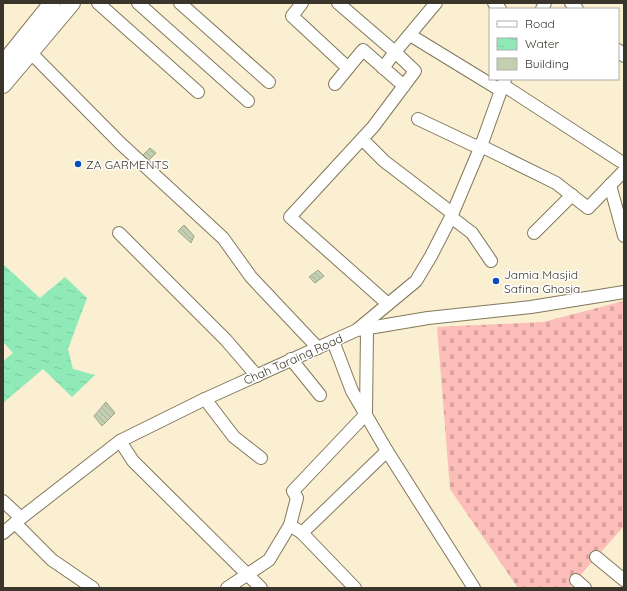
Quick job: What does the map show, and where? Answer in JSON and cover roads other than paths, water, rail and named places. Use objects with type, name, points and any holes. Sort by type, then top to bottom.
[{"type":"street","points":[[3,64],[52,3]]},
{"type":"street","points":[[3,85],[72,3]]},
{"type":"street","points":[[98,3],[198,92]]},
{"type":"street","points":[[138,3],[248,101]]},
{"type":"street","points":[[180,3],[269,82]]},
{"type":"street","points":[[302,3],[292,16],[348,68]]},
{"type":"street","points":[[338,3],[415,71],[373,128],[290,217],[388,304]]},
{"type":"street","points":[[383,68],[436,3]]},
{"type":"street","points":[[410,35],[489,77]]},
{"type":"street","points":[[335,84],[363,50],[404,86]]},
{"type":"street","points":[[30,52],[120,143],[223,238],[251,277],[318,348]]},
{"type":"street","points":[[418,119],[473,145],[481,146],[556,183],[588,208],[610,185],[623,163],[494,80]]},
{"type":"street","points":[[227,588],[269,560],[290,525],[297,498],[293,491],[366,414],[362,330],[388,304],[416,280],[452,215],[481,146],[503,85]]},
{"type":"street","points":[[362,139],[384,161],[452,215],[472,233],[491,261]]},
{"type":"street","points":[[610,185],[624,236]]},
{"type":"street","points":[[534,233],[572,195]]},
{"type":"street","points":[[119,233],[226,340],[257,376]]},
{"type":"street","name":"Chah Taraing Road","points":[[3,534],[18,520],[120,442],[205,399],[333,341],[362,330],[428,318],[531,307],[624,292]]},
{"type":"street","points":[[333,341],[352,391],[387,451],[474,588]]},
{"type":"street","points":[[291,359],[320,395]]},
{"type":"street","points":[[205,399],[234,437],[261,458]]},
{"type":"street","points":[[120,442],[133,461],[247,576],[261,588]]},
{"type":"street","points":[[302,533],[387,451]]},
{"type":"street","points":[[3,501],[52,560],[86,586]]},
{"type":"street","points":[[290,525],[302,533],[355,588]]},
{"type":"street","points":[[596,557],[624,580]]},
{"type":"street","points":[[576,580],[585,588]]},
{"type":"water","points":[[3,264],[40,298],[65,277],[87,298],[68,349],[73,369],[95,375],[72,397],[43,369],[3,403],[3,361],[13,353],[3,342]]},
{"type":"place","name":"ZA GARMENTS","points":[[78,164]]},
{"type":"place","name":"Jamia Masjid Safina Ghosia","points":[[496,281]]}]
